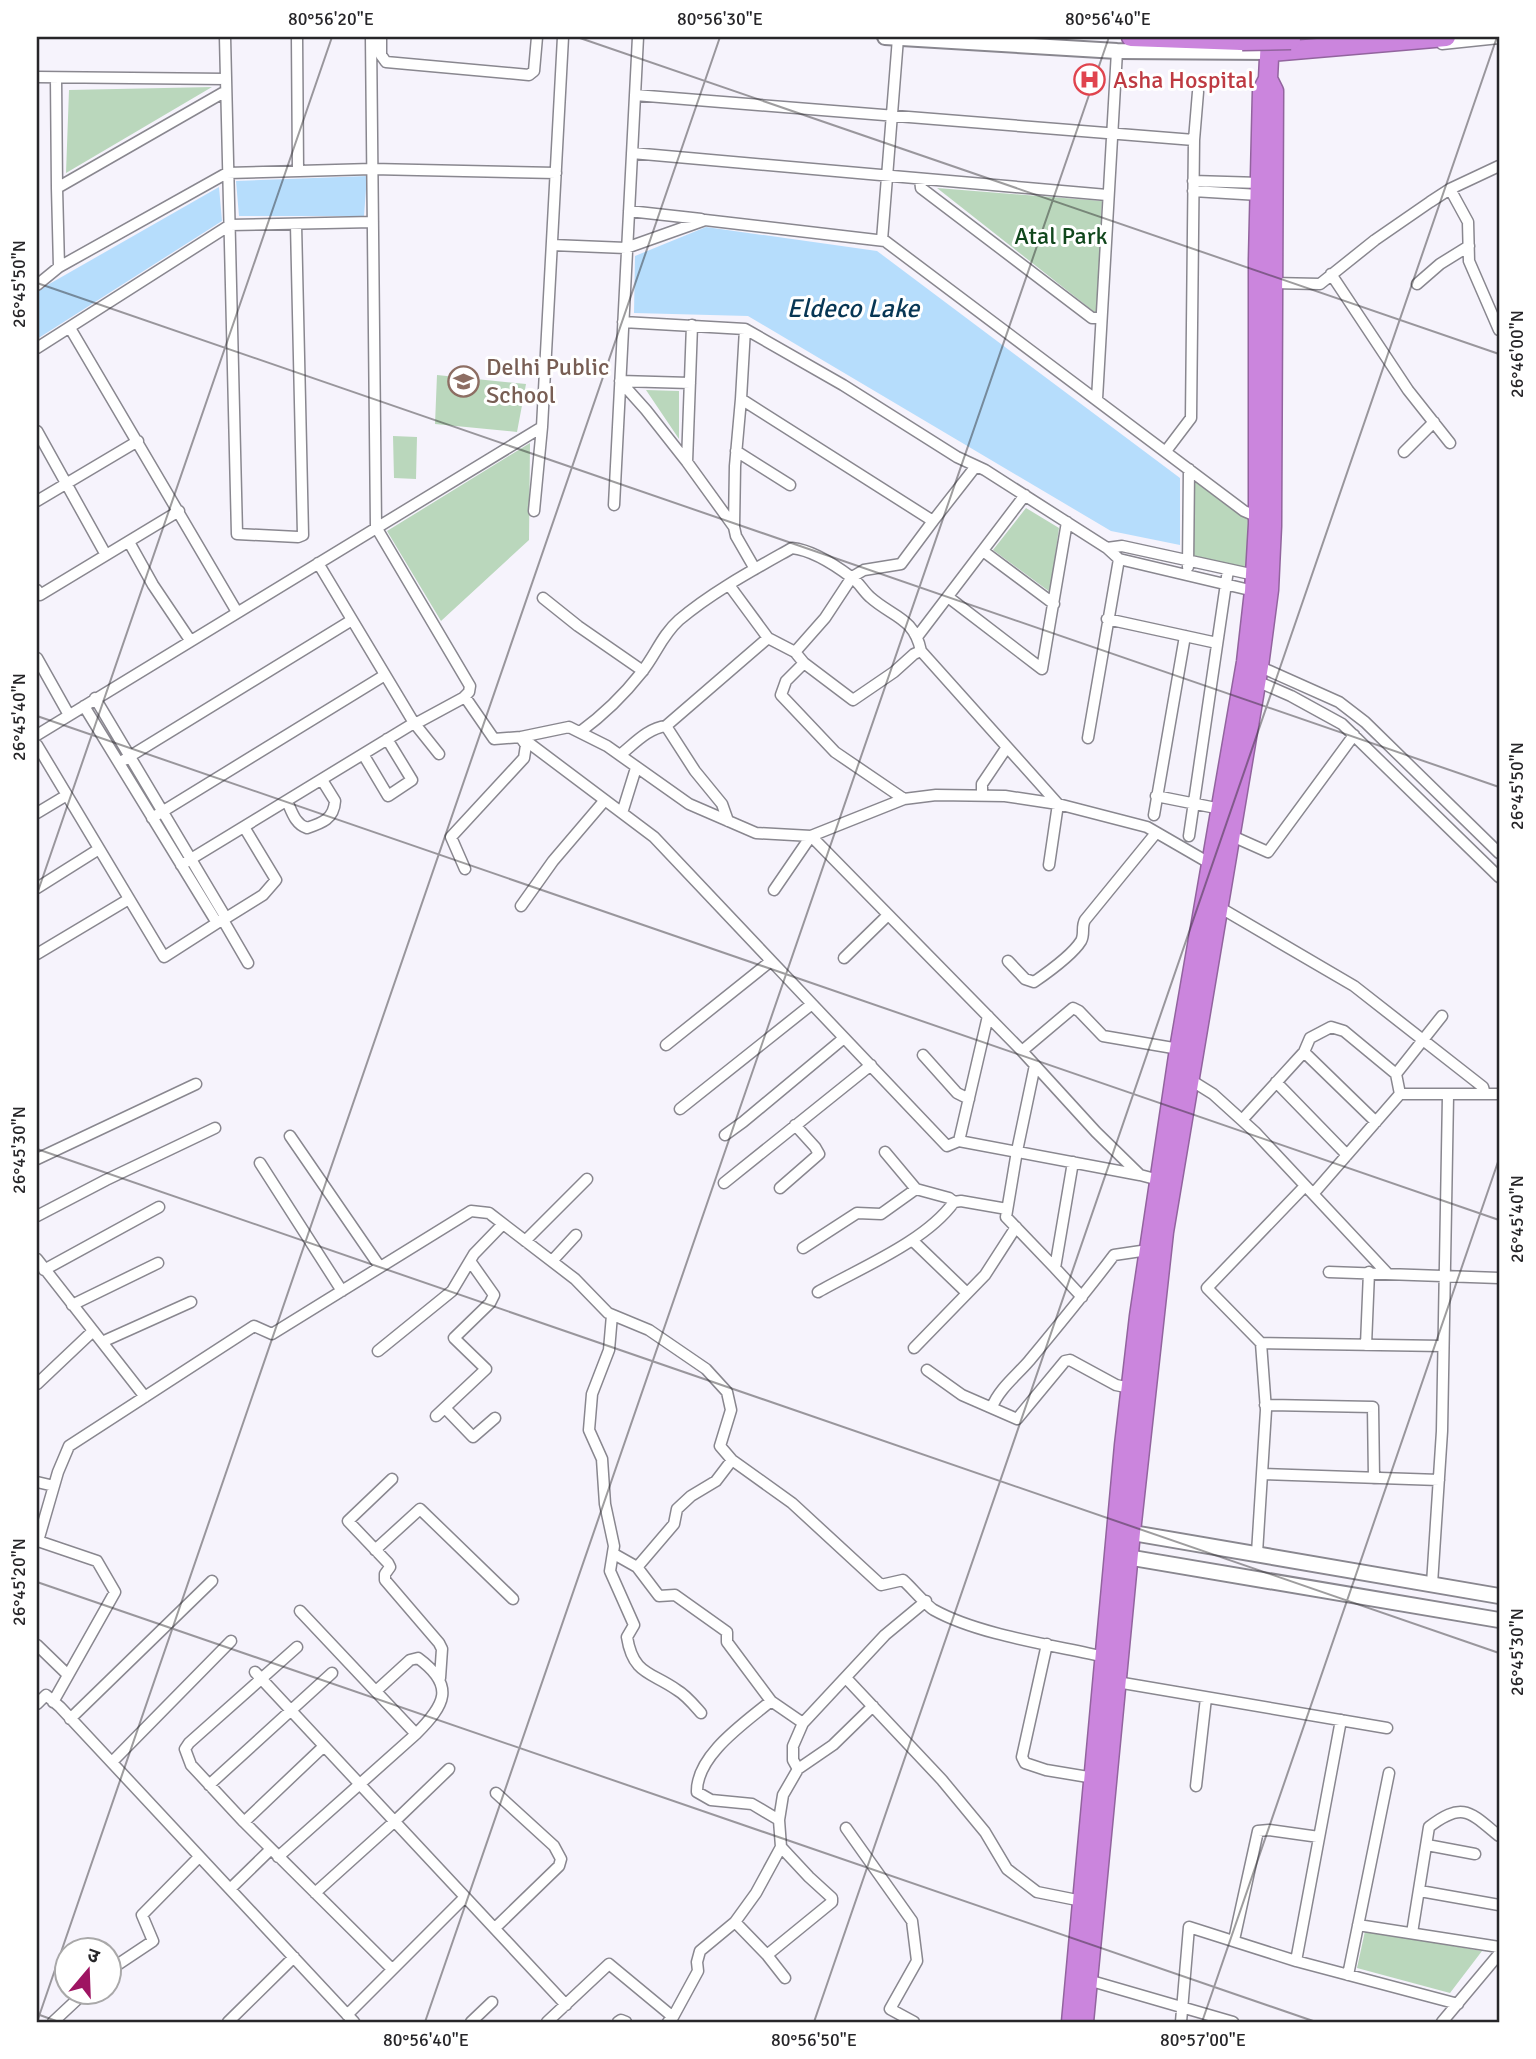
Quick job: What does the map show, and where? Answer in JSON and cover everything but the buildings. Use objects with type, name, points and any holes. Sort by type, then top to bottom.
[{"type":"highway","points":[[1131,37],[1242,41],[1325,37]]},
{"type":"highway","points":[[1084,2022],[1117,1682],[1130,1388],[1159,1180],[1219,907],[1252,671],[1258,517],[1262,90],[1268,79],[1270,49],[1446,37]]},
{"type":"highway","points":[[1123,1531],[1163,1245],[1183,1077],[1179,1049],[1221,809],[1269,590],[1272,526],[1274,91],[1268,79]]},
{"type":"highway","points":[[1071,2022],[1105,1657],[1121,1556]]},
{"type":"street","points":[[225,37],[237,534],[303,535],[296,224]]},
{"type":"street","points":[[298,37],[298,171]]},
{"type":"street","points":[[186,862],[414,723],[465,697],[470,686],[376,527],[371,37]]},
{"type":"street","points":[[381,37],[381,55],[386,62],[529,75],[534,71],[537,37]]},
{"type":"street","points":[[534,511],[542,427],[563,37]]},
{"type":"street","points":[[614,505],[638,37]]},
{"type":"street","points":[[881,240],[892,116],[894,37],[1117,51],[1270,49],[1353,54],[1499,38]]},
{"type":"street","points":[[1097,399],[1117,51]]},
{"type":"street","points":[[37,77],[226,79]]},
{"type":"street","points":[[56,78],[59,267]]},
{"type":"street","points":[[57,188],[226,91]]},
{"type":"street","points":[[1166,451],[1191,418],[1193,186],[1198,92]]},
{"type":"street","points":[[635,95],[1194,140]]},
{"type":"street","points":[[632,153],[1107,195]]},
{"type":"street","points":[[1272,283],[1320,284],[1375,240],[1450,190],[1499,166]]},
{"type":"street","points":[[37,285],[59,267],[227,173],[372,169],[556,173]]},
{"type":"street","points":[[920,179],[921,188],[1091,318],[1101,318]]},
{"type":"street","points":[[1193,186],[1260,189]]},
{"type":"street","points":[[1450,190],[1468,222],[1469,261],[1499,330]]},
{"type":"street","points":[[629,211],[885,241],[1244,511],[1258,517]]},
{"type":"street","points":[[552,245],[626,248],[705,220]]},
{"type":"street","points":[[37,348],[230,225],[373,222]]},
{"type":"street","points":[[1418,284],[1440,264],[1469,246]]},
{"type":"street","points":[[1331,274],[1408,390],[1450,443]]},
{"type":"street","points":[[623,322],[746,329],[843,385],[957,457],[1025,495],[1107,548],[1119,559],[1226,584],[1254,583]]},
{"type":"street","points":[[687,463],[692,325]]},
{"type":"street","points":[[70,328],[237,612]]},
{"type":"street","points":[[746,329],[736,451],[734,527],[736,536],[755,569]]},
{"type":"street","points":[[620,381],[690,383]]},
{"type":"street","points":[[620,381],[646,410],[734,527]]},
{"type":"street","points":[[741,399],[933,521]]},
{"type":"street","points":[[1404,452],[1434,422]]},
{"type":"street","points":[[37,735],[542,427]]},
{"type":"street","points":[[37,431],[106,555]]},
{"type":"street","points":[[37,501],[138,441]]},
{"type":"street","points":[[736,451],[790,485]]},
{"type":"street","points":[[795,652],[825,618],[852,577],[864,570],[901,565],[976,466]]},
{"type":"street","points":[[1187,575],[1189,469]]},
{"type":"street","points":[[917,637],[1025,495]]},
{"type":"street","points":[[38,594],[179,512]]},
{"type":"street","points":[[948,597],[1042,669],[1067,522]]},
{"type":"street","points":[[129,542],[153,585],[190,640]]},
{"type":"street","points":[[1107,548],[1122,546],[1228,570],[1254,583]]},
{"type":"street","points":[[580,732],[608,710],[643,671],[677,621],[755,569],[792,548],[803,549],[852,577],[868,596],[903,618],[917,637],[921,651],[1058,804]]},
{"type":"street","points":[[982,551],[1054,604]]},
{"type":"street","points":[[1088,738],[1119,559]]},
{"type":"street","points":[[318,563],[414,723],[439,754]]},
{"type":"street","points":[[1189,836],[1228,570]]},
{"type":"street","points":[[729,585],[768,638],[795,652],[804,663],[853,699],[921,651]]},
{"type":"street","points":[[543,598],[643,671]]},
{"type":"street","points":[[1107,619],[1217,643]]},
{"type":"street","points":[[119,763],[352,620]]},
{"type":"street","points":[[1154,815],[1185,636]]},
{"type":"street","points":[[620,755],[650,732],[666,726],[768,638]]},
{"type":"street","points":[[37,658],[69,715]]},
{"type":"street","points":[[804,663],[786,681],[781,695],[835,752],[904,799]]},
{"type":"street","points":[[1252,671],[1342,724],[1499,877]]},
{"type":"street","points":[[1252,671],[1339,702],[1365,722],[1499,853]]},
{"type":"street","points":[[158,815],[385,675]]},
{"type":"street","points":[[465,697],[494,739],[521,737],[569,727],[620,755],[689,804],[756,833],[811,836],[904,799],[936,794],[1005,796],[1058,804],[1147,827],[1211,864]]},
{"type":"street","points":[[94,698],[129,757],[158,815],[248,963]]},
{"type":"street","points":[[84,706],[119,763],[158,815]]},
{"type":"street","points":[[666,726],[695,771],[722,804],[729,821]]},
{"type":"street","points":[[1231,836],[1268,852],[1354,735]]},
{"type":"street","points":[[521,737],[654,837],[947,1146],[960,1141],[1159,1180]]},
{"type":"street","points":[[465,869],[451,837],[524,758],[526,745],[521,737]]},
{"type":"street","points":[[363,754],[388,796],[412,780],[387,739]]},
{"type":"street","points":[[37,744],[164,957],[263,895],[276,880],[244,827]]},
{"type":"street","points":[[982,795],[982,784],[1007,747]]},
{"type":"street","points":[[622,813],[636,768]]},
{"type":"street","points":[[287,801],[298,824],[303,827],[326,821],[332,815],[335,801],[321,780]]},
{"type":"street","points":[[37,813],[67,795]]},
{"type":"street","points":[[1156,796],[1221,809]]},
{"type":"street","points":[[522,906],[553,861],[605,800]]},
{"type":"street","points":[[1049,865],[1058,804]]},
{"type":"street","points":[[1008,961],[1026,979],[1034,982],[1067,954],[1081,941],[1085,919],[1156,832]]},
{"type":"street","points":[[774,890],[811,836]]},
{"type":"street","points":[[811,836],[1140,1175]]},
{"type":"street","points":[[37,888],[99,849]]},
{"type":"street","points":[[37,954],[129,899]]},
{"type":"street","points":[[1219,907],[1354,986],[1483,1087],[1485,1094]]},
{"type":"street","points":[[844,958],[887,916]]},
{"type":"street","points":[[666,1045],[771,961]]},
{"type":"street","points":[[680,1109],[813,1004]]},
{"type":"street","points":[[1022,1051],[1073,1008],[1103,1036],[1179,1049]]},
{"type":"street","points":[[960,1141],[988,1016]]},
{"type":"street","points":[[1396,1074],[1442,1016]]},
{"type":"street","points":[[1242,1120],[1304,1052],[1310,1038],[1331,1027],[1344,1031],[1396,1074],[1400,1094]]},
{"type":"street","points":[[725,1135],[844,1038]]},
{"type":"street","points":[[1304,1052],[1376,1122]]},
{"type":"street","points":[[923,1055],[957,1093],[969,1099]]},
{"type":"street","points":[[724,1183],[871,1065]]},
{"type":"street","points":[[1035,1065],[1006,1217],[1082,1297]]},
{"type":"street","points":[[1183,1077],[1213,1094],[1242,1120],[1387,1273]]},
{"type":"street","points":[[1276,1082],[1347,1155]]},
{"type":"street","points":[[37,1159],[196,1084]]},
{"type":"street","points":[[1257,1553],[1265,1405],[1261,1343],[1207,1288],[1347,1155],[1400,1094]]},
{"type":"street","points":[[1400,1094],[1499,1094]]},
{"type":"street","points":[[1432,1584],[1439,1480],[1448,1096]]},
{"type":"street","points":[[780,1188],[819,1154],[795,1125]]},
{"type":"street","points":[[37,1216],[215,1128]]},
{"type":"street","points":[[290,1136],[380,1267]]},
{"type":"street","points":[[885,1152],[916,1189],[949,1198],[954,1202]]},
{"type":"street","points":[[1055,1268],[1073,1162]]},
{"type":"street","points":[[260,1163],[342,1291]]},
{"type":"street","points":[[525,1241],[587,1179]]},
{"type":"street","points":[[803,1248],[858,1213],[881,1214],[916,1189]]},
{"type":"street","points":[[818,1292],[912,1240],[954,1202],[1007,1209]]},
{"type":"street","points":[[44,1270],[159,1207]]},
{"type":"street","points":[[53,1702],[115,1592],[97,1561],[38,1541],[69,1446],[254,1326],[272,1334],[471,1211],[489,1213],[575,1279],[608,1313],[649,1330],[706,1369],[727,1392],[731,1410],[720,1446],[732,1460],[792,1503],[881,1585],[903,1580],[930,1608],[970,1626],[1105,1657]]},
{"type":"street","points":[[378,1351],[453,1291],[470,1261],[503,1224]]},
{"type":"street","points":[[914,1348],[985,1275],[1016,1227]]},
{"type":"street","points":[[552,1261],[576,1235]]},
{"type":"street","points":[[912,1240],[967,1293]]},
{"type":"street","points":[[992,1407],[997,1394],[1013,1380],[1114,1255],[1148,1250]]},
{"type":"street","points":[[37,1259],[145,1397]]},
{"type":"street","points":[[436,1416],[485,1369],[454,1338],[491,1303],[494,1295],[470,1261]]},
{"type":"street","points":[[72,1305],[158,1263]]},
{"type":"street","points":[[1329,1272],[1499,1278]]},
{"type":"street","points":[[1366,1345],[1369,1272]]},
{"type":"street","points":[[102,1342],[191,1301]]},
{"type":"street","points":[[612,1315],[609,1350],[592,1394],[589,1430],[603,1459],[605,1504],[614,1546],[610,1571],[635,1625],[626,1637],[628,1648],[644,1672],[678,1690],[701,1713]]},
{"type":"street","points":[[37,1384],[93,1331]]},
{"type":"street","points":[[1261,1343],[1443,1346]]},
{"type":"street","points":[[926,1370],[962,1395],[1017,1419],[1065,1361],[1070,1360],[1116,1385],[1130,1388]]},
{"type":"street","points":[[1265,1405],[1373,1407],[1374,1478]]},
{"type":"street","points":[[445,1408],[473,1437],[495,1418]]},
{"type":"street","points":[[639,1565],[674,1524],[677,1509],[691,1496],[716,1481],[732,1460]]},
{"type":"street","points":[[1262,1474],[1439,1480]]},
{"type":"street","points":[[230,1889],[361,1786],[436,1714],[441,1705],[442,1649],[385,1580],[384,1574],[390,1567],[348,1521],[392,1479]]},
{"type":"street","points":[[37,1482],[54,1486]]},
{"type":"street","points":[[375,1550],[420,1508],[513,1599]]},
{"type":"street","points":[[1123,1531],[1499,1595]]},
{"type":"street","points":[[614,1554],[637,1567],[659,1596],[675,1595],[727,1632],[727,1642],[771,1701],[803,1723]]},
{"type":"street","points":[[1121,1556],[1499,1620]]},
{"type":"street","points":[[70,1719],[212,1581]]},
{"type":"street","points":[[798,1769],[793,1760],[793,1746],[803,1723],[886,1636],[926,1601]]},
{"type":"street","points":[[299,1612],[416,1734]]},
{"type":"street","points":[[112,1762],[231,1641]]},
{"type":"street","points":[[1047,1644],[1022,1757],[1025,1763],[1046,1770],[1094,1778]]},
{"type":"street","points":[[37,1645],[68,1675]]},
{"type":"street","points":[[297,1647],[259,1676],[185,1749],[191,1765],[209,1785],[274,1854],[392,1969]]},
{"type":"street","points":[[376,1691],[410,1660],[418,1658],[440,1678]]},
{"type":"street","points":[[209,1785],[332,1673]]},
{"type":"street","points":[[259,1676],[566,2004]]},
{"type":"street","points":[[846,1678],[942,1780],[985,1832],[1007,1869],[1037,1892],[1082,1901]]},
{"type":"street","points":[[1117,1682],[1387,1728]]},
{"type":"street","points":[[37,1704],[46,1695],[70,1719],[350,2019],[392,1969],[465,1897]]},
{"type":"street","points":[[1196,1786],[1206,1698]]},
{"type":"street","points":[[771,1701],[729,1736],[706,1763],[696,1788],[697,1792],[711,1801],[752,1804],[779,1820]]},
{"type":"street","points":[[547,2022],[610,1964],[671,2020],[698,1971],[700,1951],[735,1923],[756,1893],[781,1847],[779,1820],[783,1795],[798,1769],[833,1745],[873,1706]]},
{"type":"street","points":[[1296,1961],[1341,1720]]},
{"type":"street","points":[[244,1822],[324,1746]]},
{"type":"street","points":[[315,1893],[449,1769]]},
{"type":"street","points":[[1348,1975],[1389,1773]]},
{"type":"street","points":[[495,1928],[559,1866],[561,1859],[554,1846],[496,1793]]},
{"type":"street","points":[[1412,1933],[1429,1827],[1455,1811],[1471,1814],[1499,1836]]},
{"type":"street","points":[[846,1828],[912,1921],[917,1961],[890,2008],[914,2022]]},
{"type":"street","points":[[1234,1940],[1258,1830],[1319,1838]]},
{"type":"street","points":[[1427,1845],[1475,1854]]},
{"type":"street","points":[[767,1955],[832,1902],[832,1898],[781,1847]]},
{"type":"street","points":[[122,1962],[153,1941],[142,1915],[199,1857]]},
{"type":"street","points":[[1420,1892],[1499,1905]]},
{"type":"street","points":[[735,1923],[767,1955],[785,1978]]},
{"type":"street","points":[[1359,1924],[1499,1947]]},
{"type":"street","points":[[1181,2022],[1189,1927],[1296,1961],[1458,2004]]},
{"type":"street","points":[[1442,2022],[1499,1954]]},
{"type":"street","points":[[228,2022],[294,1958]]},
{"type":"street","points":[[1088,1980],[1233,2022]]},
{"type":"street","points":[[471,2022],[492,2002]]},
{"type":"street","points":[[53,2022],[70,2007]]},
{"type":"street","points":[[618,2022],[626,2022]]},
{"type":"green space","points":[[212,87],[66,173],[69,90]]},
{"type":"green space","name":"Atal Park","points":[[937,188],[1102,201],[1097,314]]},
{"type":"green space","points":[[437,375],[526,384],[517,432],[435,424]]},
{"type":"green space","points":[[646,390],[679,391],[679,439]]},
{"type":"green space","points":[[393,436],[417,437],[416,479],[394,478]]},
{"type":"green space","points":[[530,443],[529,540],[441,621],[387,531]]},
{"type":"green space","points":[[1192,477],[1254,520],[1252,571],[1193,557]]},
{"type":"green space","points":[[1026,508],[1059,528],[1050,592],[993,550]]},
{"type":"green space","points":[[1365,1931],[1482,1951],[1450,1993],[1357,1968]]},
{"type":"water","points":[[367,176],[364,216],[239,216],[236,181]]},
{"type":"water","points":[[219,187],[222,221],[37,339],[37,291]]},
{"type":"water","name":"Eldeco Lake","points":[[706,227],[877,251],[1180,478],[1180,545],[1111,531],[748,316],[634,313],[635,256]]},
{"type":"place","name":"Asha Hospital","points":[[1090,80]]},
{"type":"place","name":"Delhi Public School","points":[[463,381]]}]
